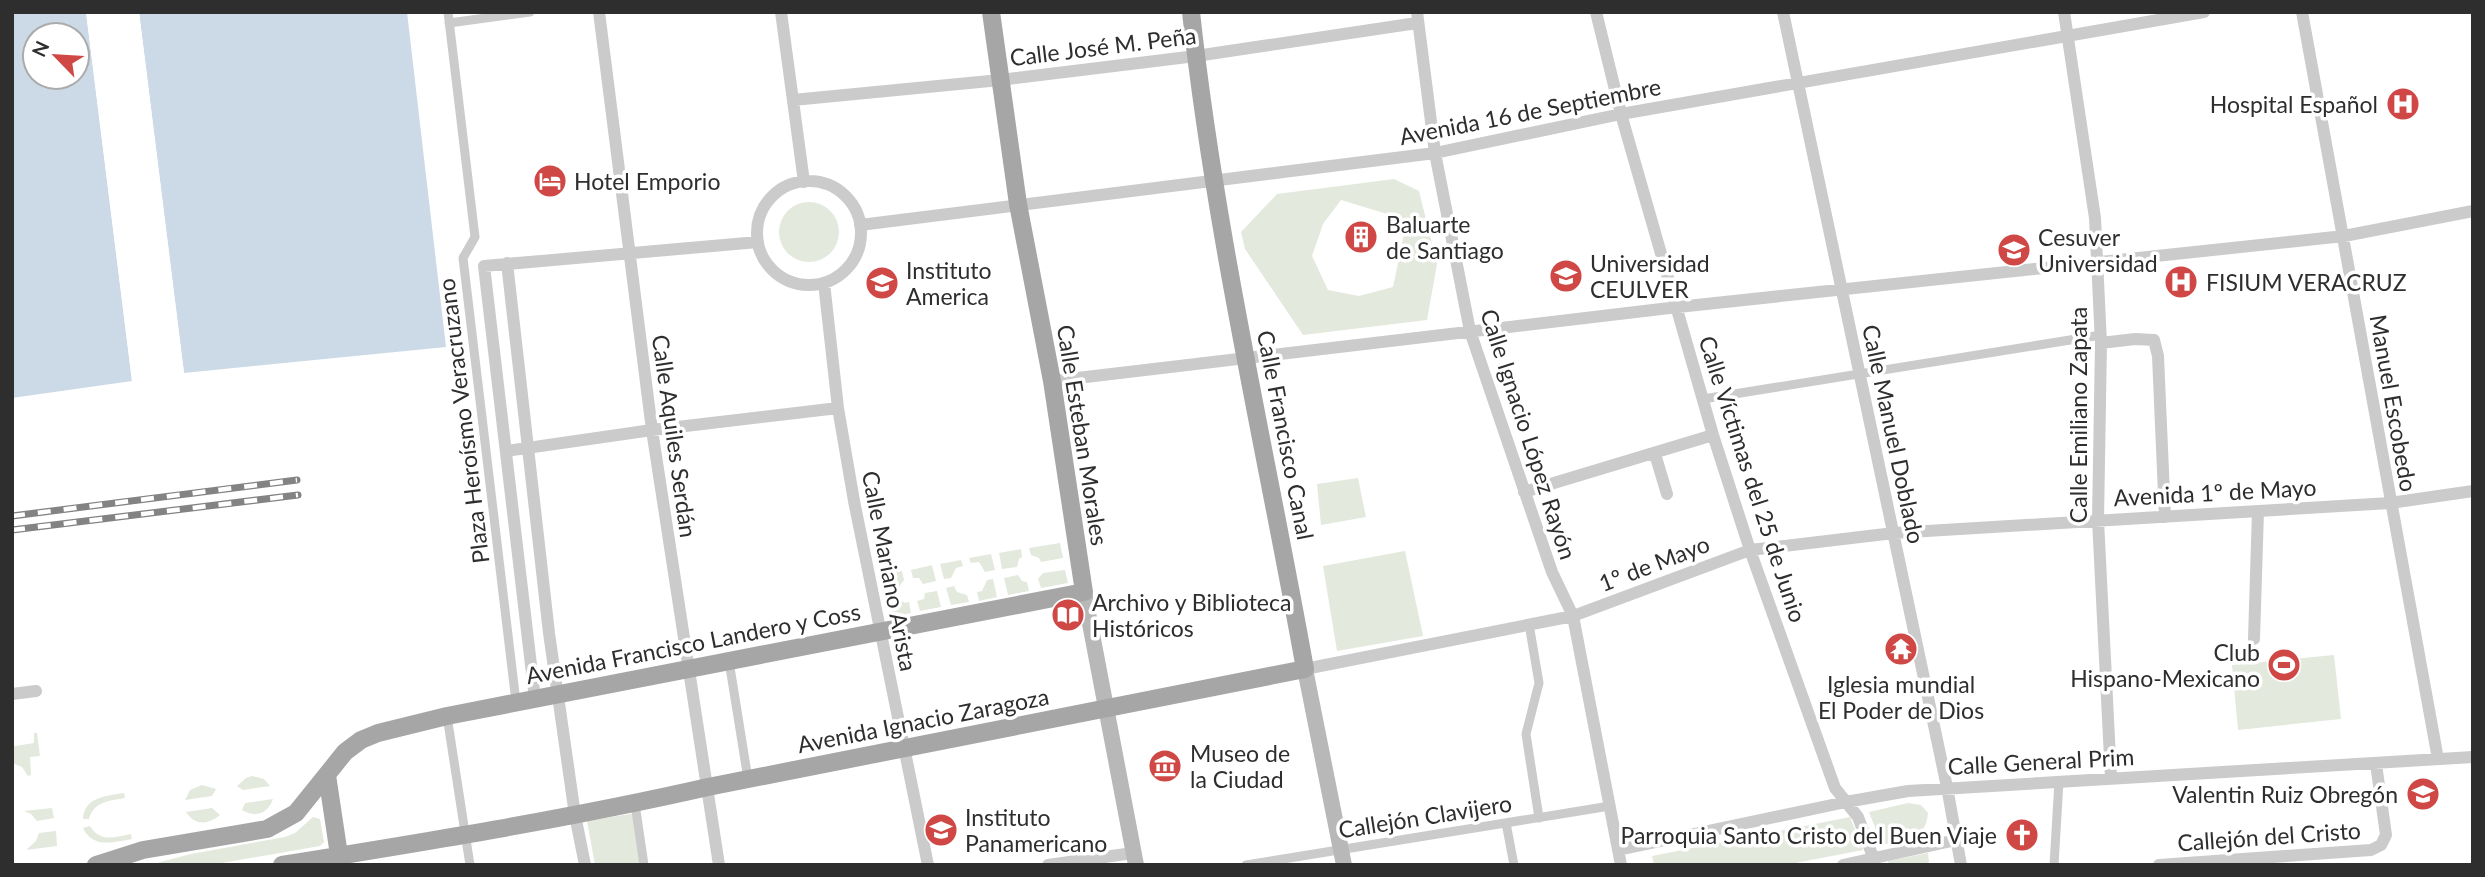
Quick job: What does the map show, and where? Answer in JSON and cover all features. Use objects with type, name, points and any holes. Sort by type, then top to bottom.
[{"type":"main road","name":"Calle Esteban Morales","points":[[991,12],[1018,204],[1052,381],[1084,592],[1135,859]]},
{"type":"main road","name":"Calle Francisco Canal","points":[[1191,12],[1215,182],[1245,358],[1343,857]]},
{"type":"main road","name":"Avenida Francisco Landero y Coss","points":[[96,865],[144,850],[267,829],[296,813],[345,752],[361,740],[378,733],[516,702],[1084,592]]},
{"type":"main road","name":"Avenida Ignacio Zaragoza","points":[[282,865],[345,858],[635,804],[708,787],[1305,669]]},
{"type":"main road","points":[[327,775],[345,858]]},
{"type":"street","name":"Plaza Heroísmo Veracruzano","points":[[448,12],[475,237],[463,258],[516,702]]},
{"type":"street","points":[[449,23],[530,12]]},
{"type":"street","name":"Calle Aquiles Serdán","points":[[599,12],[652,430],[719,865]]},
{"type":"street","points":[[782,12],[804,182]]},
{"type":"street","name":"Calle Víctimas del 25 de Junio","points":[[1596,12],[1621,114],[1713,435],[1835,788],[1858,817],[1875,861]]},
{"type":"street","name":"Calle Manuel Doblado","points":[[1783,12],[1861,374],[1961,865]]},
{"type":"street","name":"Calle Emiliano Zapata","points":[[2064,12],[2095,218],[2101,339],[2098,520],[2111,778]]},
{"type":"street","name":"Avenida 16 de Septiembre","points":[[860,225],[1435,153],[1621,114],[2203,12]]},
{"type":"street","name":"Manuel Escobedo","points":[[2302,12],[2438,759]]},
{"type":"street","name":"Calle José M. Peña","points":[[793,100],[1000,80],[1196,56],[1417,18]]},
{"type":"street","name":"Calle Ignacio López Rayón","points":[[1417,18],[1435,153],[1470,331],[1552,572],[1573,616],[1621,865]]},
{"type":"street","points":[[804,182],[826,184],[845,196],[857,214],[860,225],[860,237],[853,261],[845,270],[824,283],[812,285],[787,281],[768,265],[758,242],[760,218],[765,207],[782,190],[804,182]]},
{"type":"street","points":[[1052,381],[1678,307],[2344,236],[2473,211]]},
{"type":"street","points":[[535,699],[484,266],[758,242]]},
{"type":"street","points":[[507,263],[549,632],[575,815],[585,865]]},
{"type":"street","name":"Calle Mariano Arista","points":[[824,283],[838,408],[854,501],[928,865]]},
{"type":"street","points":[[1703,399],[2101,339],[2154,340],[2158,356],[2165,517]]},
{"type":"street","points":[[506,452],[652,430],[838,408]]},
{"type":"street","points":[[1524,492],[1713,435]]},
{"type":"street","points":[[1655,454],[1667,494]]},
{"type":"street","name":"Avenida 1º de Mayo","points":[[1751,550],[1894,533],[2390,503],[2473,491]]},
{"type":"street","points":[[2254,639],[2258,511]]},
{"type":"street","name":"1º de Mayo","points":[[1573,616],[1751,550]]},
{"type":"street","name":"Avenida Ignacio Zaragoza","points":[[1305,669],[1573,616]]},
{"type":"street","points":[[1529,624],[1539,684],[1526,734],[1539,818]]},
{"type":"street","points":[[528,635],[549,632]]},
{"type":"street","points":[[729,661],[748,779]]},
{"type":"street","points":[[12,694],[36,691]]},
{"type":"street","points":[[447,716],[470,865]]},
{"type":"street","name":"Calle General Prim","points":[[1618,850],[1908,791],[2473,757]]},
{"type":"street","name":"Callejón del Cristo","points":[[2159,865],[2371,850],[2381,845],[2386,835],[2376,764]]},
{"type":"street","points":[[2054,865],[2059,781]]},
{"type":"street","points":[[635,804],[644,865]]},
{"type":"street","name":"Callejón Clavijero","points":[[1246,865],[1343,857],[1506,823],[1611,806]]},
{"type":"street","points":[[1506,823],[1514,865]]},
{"type":"street","points":[[1843,865],[1875,861],[1956,840]]},
{"type":"street","points":[[1048,865],[1135,859]]},
{"type":"shaded area","points":[[1394,179],[1419,191],[1437,264],[1427,320],[1303,335],[1245,249],[1241,232],[1277,194]],"holes":[[[1341,200],[1407,220],[1393,287],[1359,296],[1328,290],[1312,256],[1323,224]]]},
{"type":"shaded area","points":[[809,202],[830,211],[839,232],[830,253],[809,262],[788,253],[779,232],[788,211]]},
{"type":"shaded area","points":[[1358,478],[1366,517],[1321,525],[1317,484]]},
{"type":"shaded area","points":[[1060,543],[1063,558],[1041,562],[1039,558],[1031,555],[1029,548]]},
{"type":"shaded area","points":[[1021,549],[1022,557],[1017,567],[1002,569],[999,553]]},
{"type":"shaded area","points":[[1405,551],[1423,636],[1337,651],[1323,566]]},
{"type":"shaded area","points":[[991,554],[995,570],[985,572],[979,562],[971,563],[969,558]]},
{"type":"shaded area","points":[[961,560],[963,566],[956,568],[951,578],[944,579],[940,564]]},
{"type":"shaded area","points":[[932,565],[936,581],[923,584],[919,578],[913,578],[911,570]]},
{"type":"shaded area","points":[[1065,570],[1068,583],[1041,588],[1038,579],[1043,573]]},
{"type":"shaded area","points":[[902,571],[904,580],[898,588],[887,590],[883,575]]},
{"type":"shaded area","points":[[1018,575],[1022,581],[1027,582],[1029,591],[1008,595],[1004,578]]},
{"type":"shaded area","points":[[993,579],[997,597],[979,601],[977,592],[982,591],[987,580]]},
{"type":"shaded area","points":[[954,586],[957,592],[967,595],[969,602],[951,605],[946,588]]},
{"type":"shaded area","points":[[937,591],[941,607],[920,611],[917,601],[924,599],[925,593]]},
{"type":"shaded area","points":[[899,598],[905,603],[909,602],[911,613],[892,617],[889,601]]},
{"type":"shaded area","points":[[2334,655],[2341,719],[2238,730],[2232,665]]},
{"type":"shaded area","points":[[34,733],[37,733],[40,756],[30,757],[31,775],[28,776],[22,767],[12,763],[12,749],[15,746],[34,743]]},
{"type":"shaded area","points":[[252,776],[264,779],[270,786],[243,790],[237,786]]},
{"type":"shaded area","points":[[202,785],[216,789],[212,796],[185,800],[190,790]]},
{"type":"shaded area","points":[[124,793],[125,798],[98,805],[89,819],[83,819],[87,806],[92,802]]},
{"type":"shaded area","points":[[273,799],[268,808],[260,813],[252,814],[242,810],[245,803]]},
{"type":"shaded area","points":[[1908,803],[1921,805],[1928,813],[1923,829],[1906,840],[1882,845],[1869,812]]},
{"type":"shaded area","points":[[52,808],[54,818],[37,821],[24,811]]},
{"type":"shaded area","points":[[212,808],[220,815],[206,822],[193,820],[186,812]]},
{"type":"shaded area","points":[[636,813],[644,865],[595,865],[587,821]]},
{"type":"shaded area","points":[[313,817],[320,819],[324,842],[320,846],[210,865],[149,865],[191,854],[285,837],[295,833]]},
{"type":"shaded area","points":[[1850,817],[1863,850],[1785,865],[1654,865],[1652,856]]},
{"type":"shaded area","points":[[90,826],[103,837],[131,834],[132,839],[98,842],[87,835],[83,828]]},
{"type":"shaded area","points":[[56,831],[57,846],[26,850],[36,841],[39,833]]},
{"type":"shaded area","points":[[1928,853],[1929,862],[1923,865],[1889,865],[1888,861]]},
{"type":"water","points":[[12,12],[86,12],[87,21],[21,21],[21,91],[91,91],[91,52],[132,381],[12,398]]},
{"type":"water","points":[[139,12],[407,12],[446,347],[184,373]]},
{"type":"pier","points":[[136,12],[139,12],[184,373],[180,374]]},
{"type":"pier","points":[[91,28],[135,380],[132,381],[91,52]]},
{"type":"railway","points":[[12,516],[297,480]]},
{"type":"railway","points":[[12,530],[298,495]]},
{"type":"place","name":"Hospital Español","points":[[2403,104]]},
{"type":"place","name":"Hotel Emporio","points":[[550,181]]},
{"type":"place","name":"Baluarte de Santiago","points":[[1361,237]]},
{"type":"place","name":"Cesuver Universidad","points":[[2014,250]]},
{"type":"place","name":"Universidad CEULVER","points":[[1566,276]]},
{"type":"place","name":"FISIUM VERACRUZ","points":[[2181,282]]},
{"type":"place","name":"Instituto America","points":[[882,283]]},
{"type":"place","name":"Archivo y Biblioteca Históricos","points":[[1068,615]]},
{"type":"place","name":"Iglesia mundial El Poder de Dios","points":[[1901,649]]},
{"type":"place","name":"Club Hispano-Mexicano","points":[[2284,665]]},
{"type":"place","name":"Museo de la Ciudad","points":[[1165,766]]},
{"type":"place","name":"Valentin Ruiz Obregón","points":[[2423,794]]},
{"type":"place","name":"Instituto Panamericano","points":[[941,830]]},
{"type":"place","name":"Parroquia Santo Cristo del Buen Viaje","points":[[2022,835]]}]
